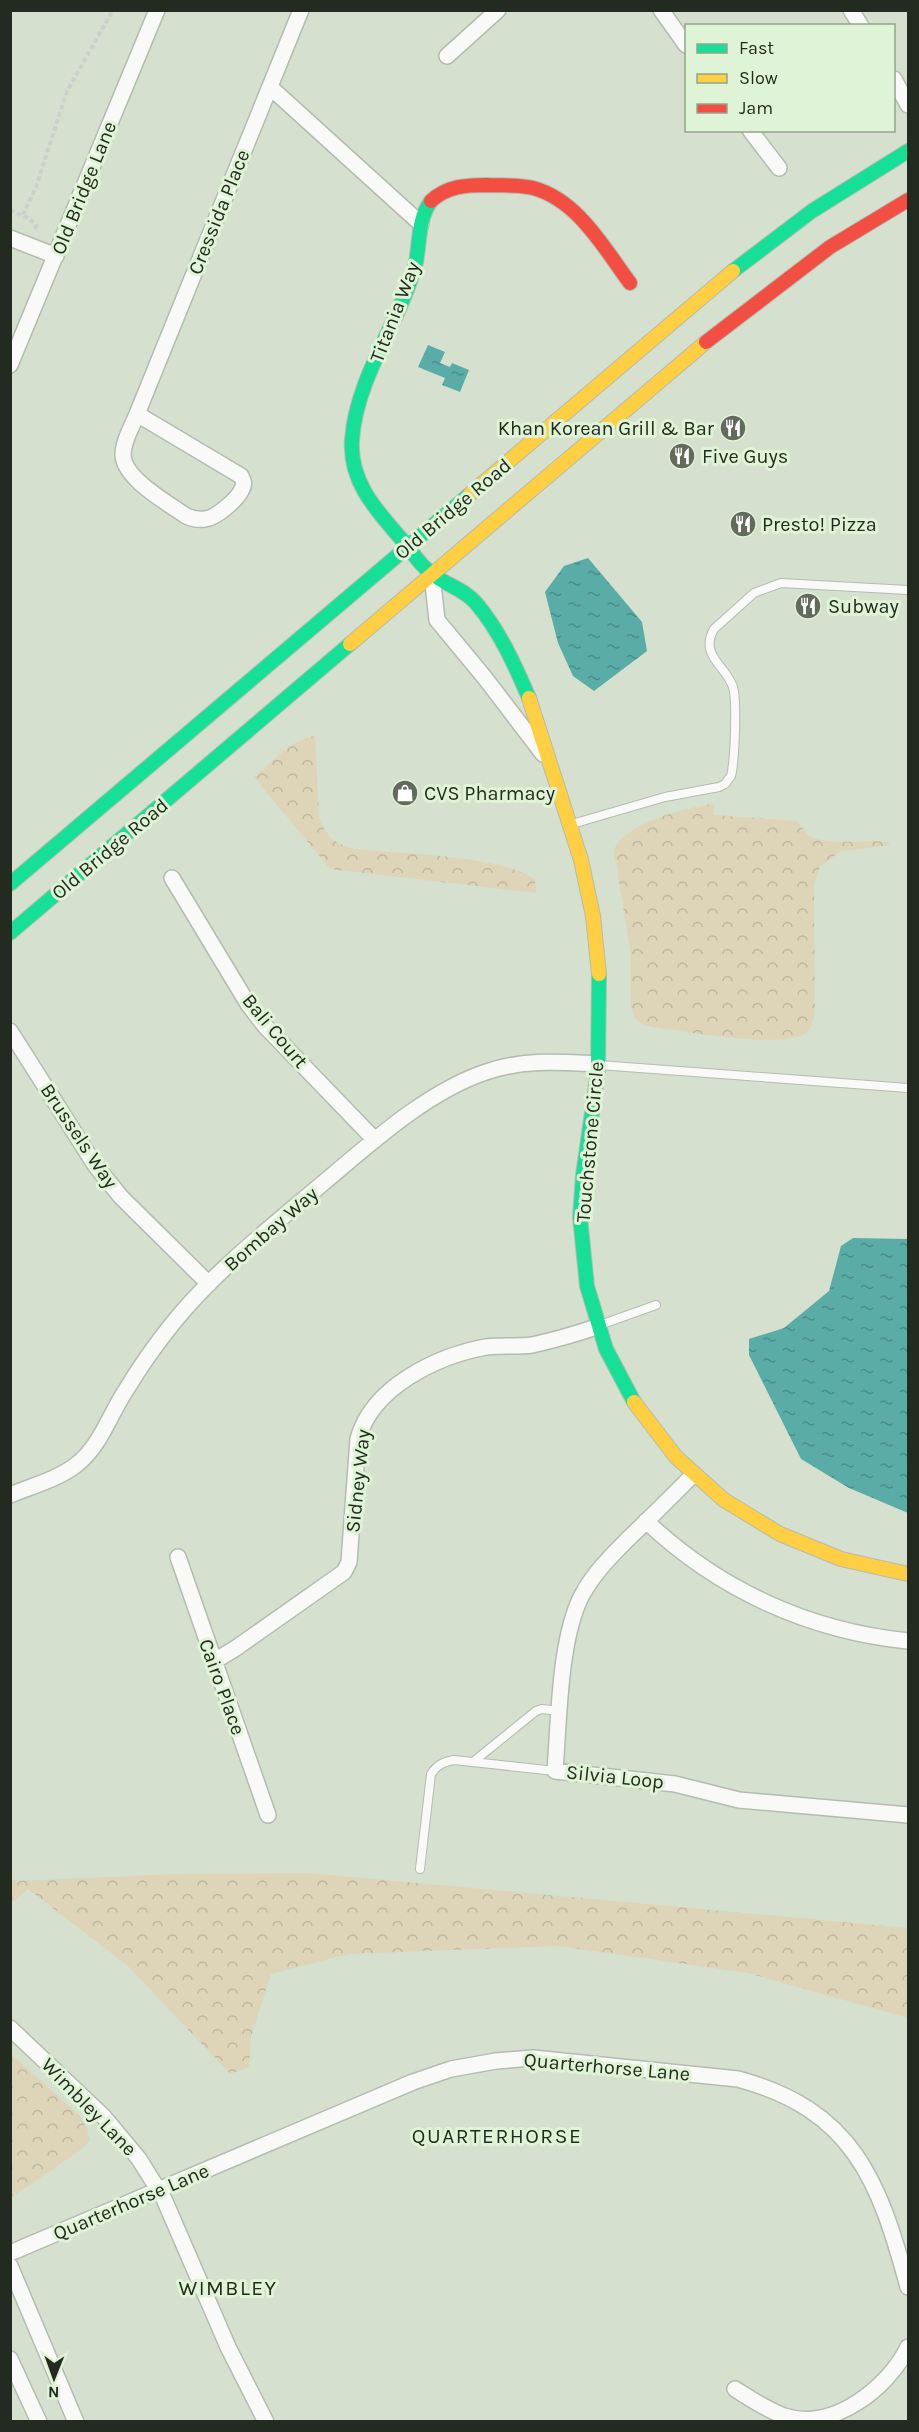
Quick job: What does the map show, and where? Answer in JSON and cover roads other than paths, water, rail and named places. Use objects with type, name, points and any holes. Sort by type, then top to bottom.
[{"type":"main road","name":"Old Bridge Road","points":[[10,885],[757,251],[809,212],[909,151]]},
{"type":"main road","points":[[421,224],[430,203],[447,189],[462,185],[535,188],[553,194],[568,204],[630,283]]},
{"type":"main road","name":"Old Bridge Road","points":[[10,933],[710,338],[778,283],[831,246],[909,200]]},
{"type":"main road","name":"Titania Way","points":[[421,224],[412,279],[371,373],[355,420],[352,442],[354,465],[364,496],[432,575]]},
{"type":"main road","name":"Touchstone Circle","points":[[432,575],[467,593],[494,631],[525,687],[583,865],[599,970],[598,1064],[595,1100],[582,1176],[580,1216],[583,1257],[598,1326],[629,1395],[667,1448],[693,1475],[755,1522],[806,1548],[861,1565],[909,1574]]},
{"type":"street","name":"Old Bridge Lane","points":[[10,365],[157,10]]},
{"type":"street","name":"Cressida Place","points":[[137,414],[241,476],[244,482],[242,491],[218,514],[207,519],[195,519],[186,516],[131,475],[125,465],[123,453],[126,441],[301,10]]},
{"type":"street","points":[[447,56],[498,10]]},
{"type":"street","points":[[661,10],[685,42]]},
{"type":"street","points":[[850,10],[860,24]]},
{"type":"street","points":[[895,81],[909,105]]},
{"type":"street","points":[[270,87],[421,224]]},
{"type":"street","points":[[752,132],[779,168]]},
{"type":"street","points":[[10,238],[56,256]]},
{"type":"street","name":"Touchstone Circle","points":[[432,575],[437,620],[548,759]]},
{"type":"street","name":"Bali Court","points":[[172,878],[248,1004],[264,1025],[375,1140]]},
{"type":"street","name":"Brussels Way","points":[[10,1031],[95,1165],[121,1197],[208,1284]]},
{"type":"street","name":"Bombay Way","points":[[10,1495],[75,1466],[90,1453],[142,1365],[173,1323],[208,1284],[258,1238],[375,1140],[456,1084],[486,1072],[511,1065],[543,1061],[598,1064]]},
{"type":"street","name":"Sidney Way","points":[[213,1662],[344,1572],[349,1562],[358,1439],[363,1422],[372,1408],[384,1397],[417,1372],[461,1353],[489,1347],[529,1345],[562,1339],[598,1326]]},
{"type":"street","name":"Silvia Loop","points":[[693,1475],[601,1566],[581,1596],[566,1642],[555,1771],[675,1784],[739,1800],[909,1815]]},
{"type":"street","points":[[646,1521],[709,1572],[773,1606],[842,1629],[909,1641]]},
{"type":"street","name":"Cairo Place","points":[[178,1557],[268,1815]]},
{"type":"street","name":"Wimbley Lane","points":[[10,2028],[115,2128],[139,2159],[159,2190],[228,2347],[266,2421]]},
{"type":"street","name":"Quarterhorse Lane","points":[[10,2253],[413,2082],[451,2069],[533,2058],[738,2079],[766,2086],[808,2107],[831,2125],[858,2156],[881,2204],[900,2254],[909,2287]]},
{"type":"street","points":[[10,2266],[76,2421]]},
{"type":"street","points":[[735,2389],[786,2417],[819,2418],[840,2413],[866,2397],[887,2380],[900,2364],[909,2347]]},
{"type":"street","points":[[10,2360],[39,2421]]},
{"type":"lane","points":[[571,824],[665,797],[725,784],[731,776],[736,697],[732,684],[712,657],[709,647],[710,636],[714,629],[754,593],[781,583],[909,590]]},
{"type":"lane","points":[[598,1064],[909,1088]]},
{"type":"lane","points":[[598,1326],[656,1305]]},
{"type":"lane","points":[[473,1762],[536,1712],[542,1709],[560,1711]]},
{"type":"lane","points":[[420,1869],[430,1774],[435,1767],[454,1760],[555,1771]]},
{"type":"water","points":[[428,345],[445,352],[440,363],[450,367],[452,363],[469,370],[460,392],[442,385],[445,378],[418,367]]},
{"type":"water","points":[[588,558],[642,622],[647,651],[594,691],[573,676],[558,643],[545,592],[564,566]]},
{"type":"water","points":[[853,1238],[908,1239],[908,1513],[849,1488],[801,1459],[749,1355],[749,1339],[784,1328],[829,1291],[841,1246]]},
{"type":"place","name":"Khan Korean Grill & Bar","points":[[733,428]]},
{"type":"place","name":"Five Guys","points":[[682,456]]},
{"type":"place","name":"Presto! Pizza","points":[[743,524]]},
{"type":"place","name":"Subway","points":[[808,606]]},
{"type":"place","name":"CVS Pharmacy","points":[[405,793]]},
{"type":"district","name":"QUARTERHORSE","points":[[497,2136]]},
{"type":"district","name":"WIMBLEY","points":[[228,2288]]}]
